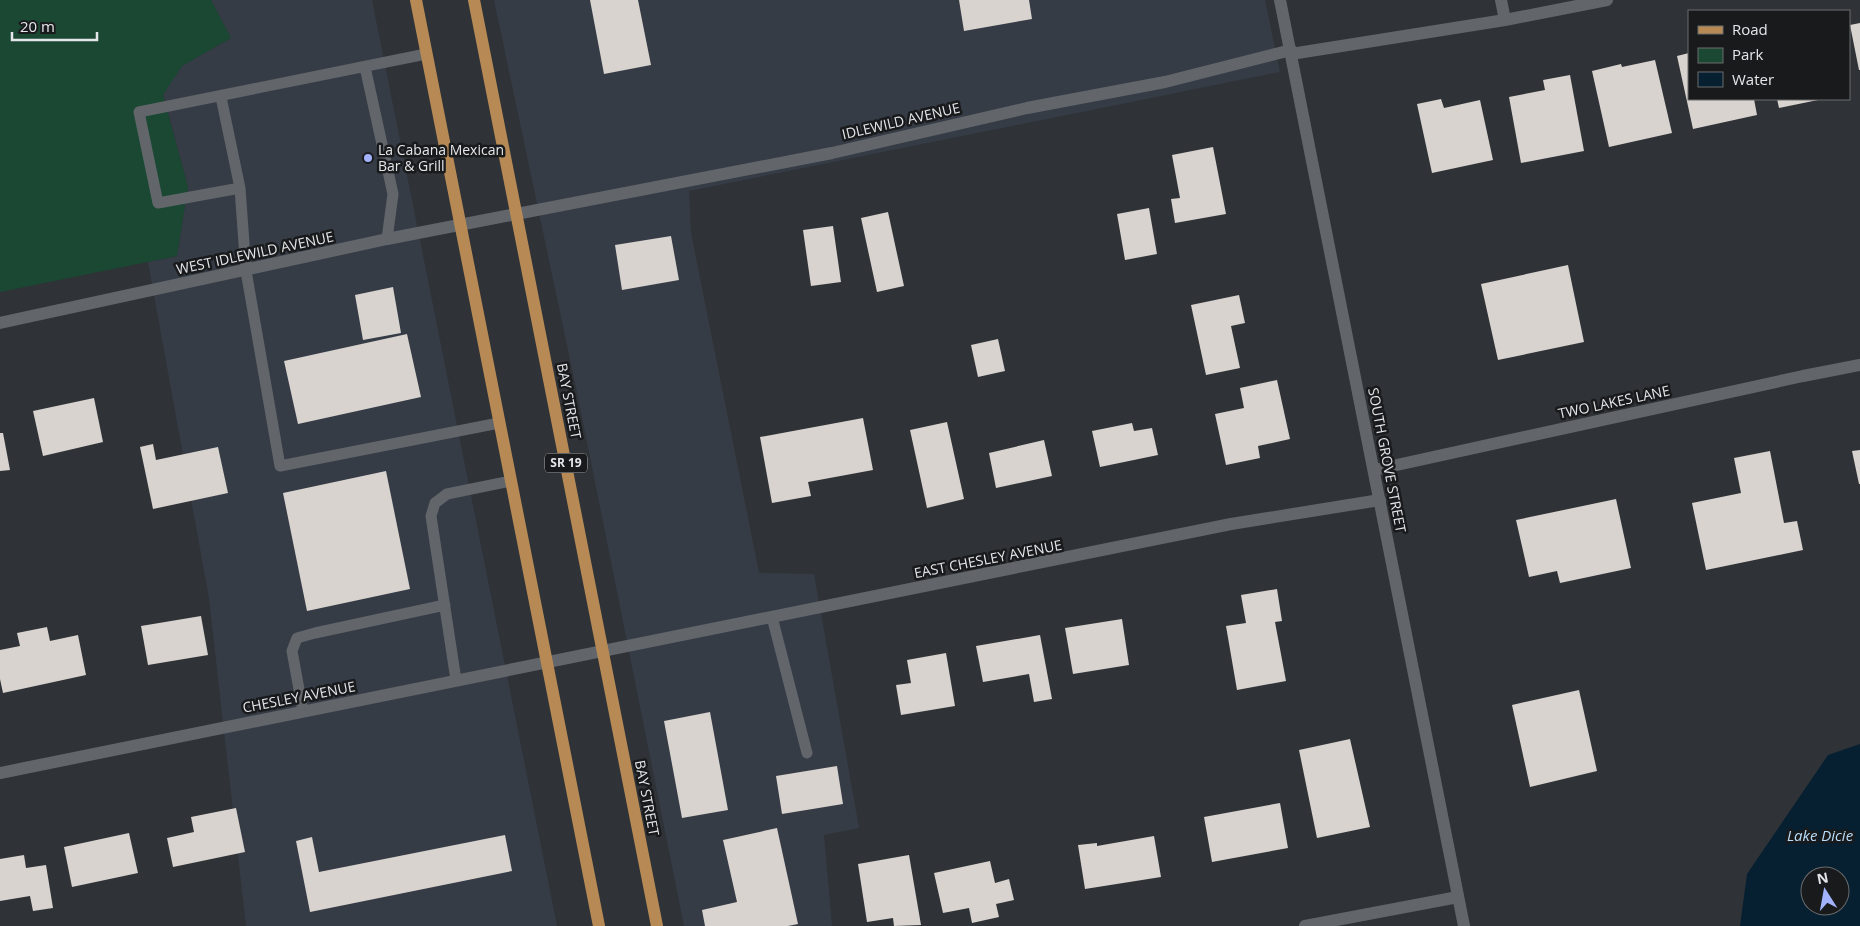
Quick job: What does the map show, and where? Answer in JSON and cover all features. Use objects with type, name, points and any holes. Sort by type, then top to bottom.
[{"type":"main road","points":[[416,0],[599,926]]},
{"type":"main road","name":"BAY STREET","points":[[474,0],[657,926]]},
{"type":"street","name":"SOUTH GROVE STREET","points":[[1280,0],[1464,926]]},
{"type":"street","points":[[1502,0],[1505,20]]},
{"type":"street","name":"IDLEWILD AVENUE","points":[[516,213],[832,153],[1026,108],[1165,82],[1291,52],[1505,20],[1607,0]]},
{"type":"street","name":"WEST IDLEWILD AVENUE","points":[[0,323],[516,213]]},
{"type":"street","name":"TWO LAKES LANE","points":[[1374,470],[1860,365]]},
{"type":"street","name":"EAST CHESLEY AVENUE","points":[[603,650],[1231,524],[1380,500]]},
{"type":"street","name":"CHESLEY AVENUE","points":[[0,773],[603,650]]},
{"type":"street","points":[[1305,926],[1458,896]]},
{"type":"lane","points":[[240,188],[158,203],[139,112],[221,97],[426,54]]},
{"type":"lane","points":[[365,67],[393,194],[387,239]]},
{"type":"lane","points":[[221,97],[240,188],[246,271],[280,466],[499,423]]},
{"type":"lane","points":[[456,680],[432,516],[435,503],[447,494],[510,481]]},
{"type":"lane","points":[[303,711],[292,651],[298,638],[444,605]]},
{"type":"lane","points":[[772,617],[807,753]]},
{"type":"shaded area","points":[[211,0],[372,0],[557,926],[246,926],[209,598],[148,262],[177,256],[188,187],[163,94],[182,66],[231,38]]},
{"type":"shaded area","points":[[494,0],[1265,0],[1280,72],[689,191],[691,233],[759,573],[814,574],[859,828],[824,835],[832,926],[684,926],[579,402]]},
{"type":"green space","points":[[0,0],[211,0],[231,38],[182,66],[163,95],[188,187],[177,256],[0,292]]},
{"type":"water","name":"Lake Dicie","points":[[1860,744],[1860,926],[1740,926],[1747,874],[1828,755]]},
{"type":"building","points":[[590,0],[638,0],[651,65],[604,74]]},
{"type":"building","points":[[959,0],[1029,0],[1032,19],[964,31]]},
{"type":"building","points":[[1860,23],[1860,70],[1859,70],[1850,25]]},
{"type":"building","points":[[1688,53],[1688,100],[1754,100],[1757,115],[1693,129],[1677,56]]},
{"type":"building","points":[[1655,60],[1672,133],[1609,147],[1592,71],[1621,64],[1622,67]]},
{"type":"building","points":[[1570,75],[1584,151],[1521,163],[1509,97],[1545,90],[1543,80]]},
{"type":"building","points":[[1441,99],[1444,108],[1480,100],[1493,160],[1432,173],[1417,104]]},
{"type":"building","points":[[1777,100],[1818,100],[1779,108]]},
{"type":"building","points":[[1213,147],[1226,214],[1175,223],[1171,199],[1180,198],[1172,155]]},
{"type":"building","points":[[1149,208],[1157,254],[1125,260],[1117,214]]},
{"type":"building","points":[[888,212],[904,286],[877,292],[861,218]]},
{"type":"building","points":[[833,226],[841,282],[811,286],[803,230]]},
{"type":"building","points":[[671,236],[679,280],[622,290],[615,245]]},
{"type":"building","points":[[1568,265],[1584,342],[1498,360],[1481,284]]},
{"type":"building","points":[[393,287],[401,333],[363,340],[355,295]]},
{"type":"building","points":[[1239,295],[1245,323],[1231,326],[1240,368],[1206,375],[1191,305]]},
{"type":"building","points":[[407,334],[421,397],[298,424],[284,361]]},
{"type":"building","points":[[998,339],[1005,371],[978,377],[971,345]]},
{"type":"building","points":[[1277,380],[1290,439],[1258,446],[1260,458],[1226,465],[1215,414],[1244,408],[1240,388]]},
{"type":"building","points":[[94,398],[103,442],[43,456],[33,411]]},
{"type":"building","points":[[863,418],[873,470],[808,482],[811,496],[772,503],[760,437]]},
{"type":"building","points":[[947,422],[964,499],[927,508],[910,430]]},
{"type":"building","points":[[1132,423],[1134,431],[1152,428],[1158,455],[1100,467],[1092,431]]},
{"type":"building","points":[[0,433],[3,433],[10,470],[0,471]]},
{"type":"building","points":[[1044,440],[1052,476],[996,488],[989,453]]},
{"type":"building","points":[[153,444],[156,460],[218,447],[228,493],[153,509],[140,447]]},
{"type":"building","points":[[1860,450],[1860,484],[1859,484],[1852,451]]},
{"type":"building","points":[[1770,451],[1784,523],[1797,521],[1803,550],[1706,570],[1692,503],[1741,493],[1734,458]]},
{"type":"building","points":[[386,471],[410,589],[307,611],[283,493]]},
{"type":"building","points":[[1616,499],[1631,568],[1560,583],[1557,571],[1529,577],[1516,520]]},
{"type":"building","points":[[1277,589],[1282,621],[1275,622],[1286,681],[1237,690],[1226,626],[1246,623],[1241,595]]},
{"type":"building","points":[[201,616],[208,655],[148,665],[141,626]]},
{"type":"building","points":[[1122,619],[1129,665],[1073,674],[1065,628]]},
{"type":"building","points":[[47,627],[50,641],[78,635],[86,675],[3,693],[0,679],[0,650],[20,646],[17,633]]},
{"type":"building","points":[[1040,635],[1052,699],[1034,702],[1029,674],[983,682],[976,646]]},
{"type":"building","points":[[946,653],[955,706],[901,715],[896,685],[911,683],[907,660]]},
{"type":"building","points":[[1579,690],[1597,771],[1530,787],[1512,705]]},
{"type":"building","points":[[710,712],[728,810],[682,818],[664,721]]},
{"type":"building","points":[[1350,739],[1370,827],[1317,838],[1299,750]]},
{"type":"building","points":[[837,766],[843,804],[782,814],[776,776]]},
{"type":"building","points":[[1280,803],[1288,848],[1212,862],[1204,817]]},
{"type":"building","points":[[236,808],[245,852],[173,867],[167,838],[194,832],[191,817]]},
{"type":"building","points":[[777,828],[798,924],[788,926],[705,926],[702,910],[737,902],[723,840]]},
{"type":"building","points":[[129,833],[138,873],[72,887],[64,847]]},
{"type":"building","points":[[505,835],[512,871],[310,912],[296,841],[312,837],[319,872]]},
{"type":"building","points":[[1154,836],[1161,877],[1085,889],[1078,845],[1097,843],[1097,846]]},
{"type":"building","points":[[24,855],[26,868],[46,865],[53,908],[33,911],[30,896],[0,901],[0,859]]},
{"type":"building","points":[[909,855],[921,925],[894,926],[893,918],[867,922],[858,864]]},
{"type":"building","points":[[990,861],[995,883],[1009,879],[1014,900],[996,904],[999,917],[972,923],[969,908],[943,913],[934,873]]},
{"type":"place","name":"La Cabana Mexican Bar & Grill","points":[[368,158]]}]
